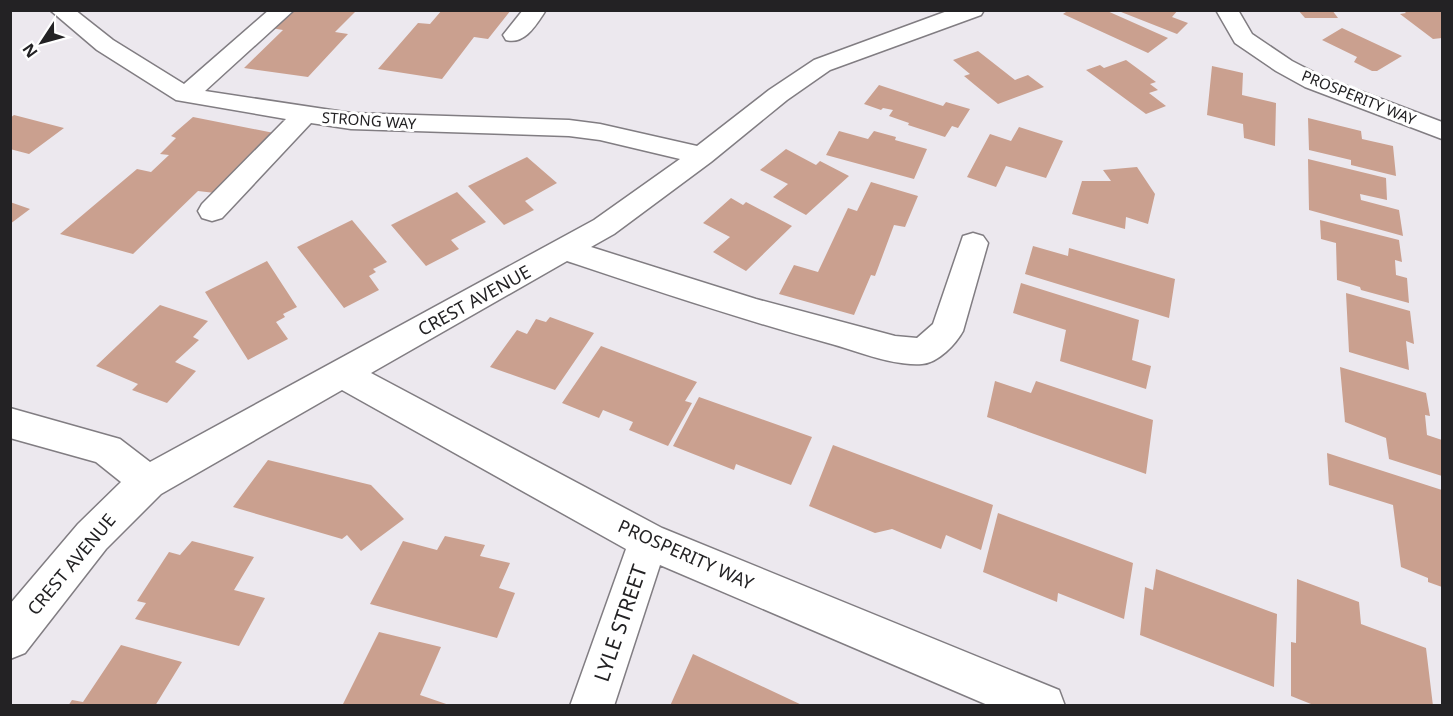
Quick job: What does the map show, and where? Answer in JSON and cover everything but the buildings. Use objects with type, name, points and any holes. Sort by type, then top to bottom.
[{"type":"street","name":"STRONG WAY","points":[[62,10],[105,45],[185,95],[351,121],[569,128],[600,132],[702,156]]},
{"type":"street","points":[[185,95],[283,10]]},
{"type":"street","points":[[514,35],[535,10]]},
{"type":"street","points":[[903,10],[925,26]]},
{"type":"street","name":"CREST AVENUE","points":[[10,638],[74,556],[120,505],[147,482],[604,227],[702,156],[778,95],[822,65],[973,10]]},
{"type":"street","name":"PROSPERITY WAY","points":[[1227,10],[1243,38],[1284,66],[1314,82],[1443,131]]},
{"type":"street","points":[[212,211],[304,115]]},
{"type":"street","points":[[565,250],[756,311],[895,350],[923,351],[946,331],[973,243]]},
{"type":"street","name":"PROSPERITY WAY","points":[[342,374],[648,541],[1043,705]]},
{"type":"street","points":[[10,423],[107,450],[147,482]]},
{"type":"street","name":"LYLE STREET","points":[[592,705],[648,541]]}]
